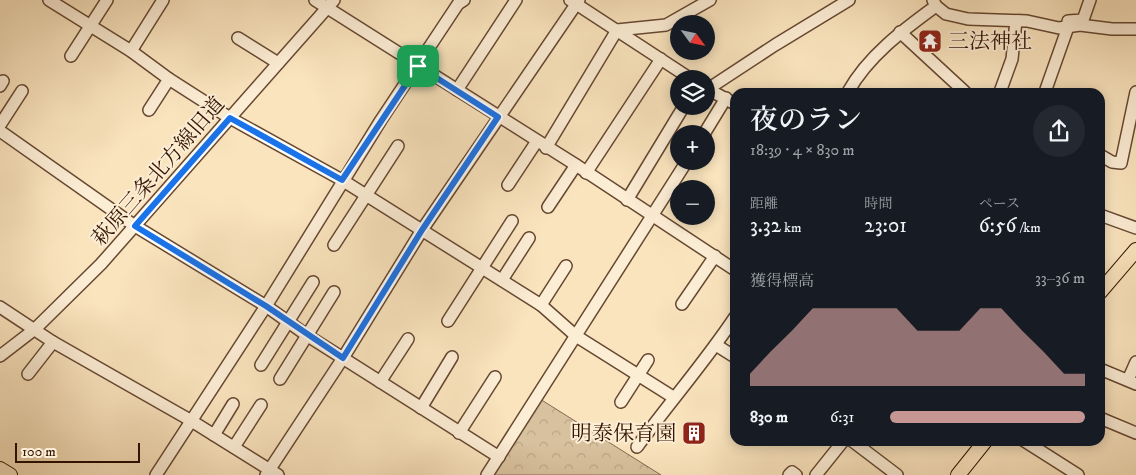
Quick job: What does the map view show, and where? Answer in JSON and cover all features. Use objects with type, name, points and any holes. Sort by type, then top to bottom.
[{"type":"main road","points":[[1105,286],[1136,250]]},
{"type":"main road","points":[[958,475],[981,446]]},
{"type":"main road","points":[[0,469],[10,475]]},
{"type":"street","points":[[49,0],[131,50],[169,79],[230,118],[342,180],[502,280],[541,305],[576,336],[674,397]]},
{"type":"street","points":[[71,56],[107,0]]},
{"type":"street","points":[[131,50],[163,0]]},
{"type":"street","points":[[315,0],[330,4],[418,66],[576,165],[652,217],[730,265]]},
{"type":"street","points":[[156,475],[190,420],[266,306],[342,180],[458,4],[464,0]]},
{"type":"street","points":[[458,90],[516,0]]},
{"type":"street","points":[[618,30],[666,25],[710,0]]},
{"type":"street","points":[[715,83],[849,0]]},
{"type":"street","points":[[1046,88],[1068,27],[1068,21],[1083,20],[1090,0]]},
{"type":"street","points":[[0,307],[53,342],[190,420],[271,473],[422,230],[575,2],[678,70]]},
{"type":"street","points":[[850,88],[858,76],[900,32],[934,3],[946,14],[968,20],[1016,20],[1059,28],[1080,25],[1112,29],[1136,29]]},
{"type":"street","name":"萩原三条北方線旧道","points":[[0,356],[35,329],[135,226],[330,4]]},
{"type":"street","points":[[1001,88],[1012,59],[1016,20]]},
{"type":"street","points":[[508,185],[542,145],[618,30]]},
{"type":"street","points":[[900,32],[961,88]]},
{"type":"street","points":[[238,38],[278,63]]},
{"type":"street","points":[[586,173],[661,59]]},
{"type":"street","points":[[149,110],[169,79]]},
{"type":"street","points":[[0,125],[22,92]]},
{"type":"street","points":[[1105,158],[1112,162],[1121,163],[1136,92]]},
{"type":"street","points":[[711,125],[730,101],[715,93]]},
{"type":"street","points":[[627,200],[679,115]]},
{"type":"street","points":[[0,131],[135,226],[266,306],[308,336],[499,457]]},
{"type":"street","points":[[334,245],[398,146]]},
{"type":"street","points":[[548,206],[576,165]]},
{"type":"street","points":[[487,475],[681,170]]},
{"type":"street","points":[[1105,217],[1136,228]]},
{"type":"street","points":[[448,321],[512,221]]},
{"type":"street","points":[[502,280],[529,238]]},
{"type":"street","points":[[682,304],[715,256]]},
{"type":"street","points":[[541,305],[566,266]]},
{"type":"street","points":[[261,365],[313,282]]},
{"type":"street","points":[[280,379],[334,292]]},
{"type":"street","points":[[637,447],[730,324]]},
{"type":"street","points":[[380,382],[408,338]]},
{"type":"street","points":[[28,374],[53,342]]},
{"type":"street","points":[[716,345],[730,354]]},
{"type":"street","points":[[422,408],[452,357]]},
{"type":"street","points":[[621,402],[648,360]]},
{"type":"street","points":[[1105,370],[1132,382],[1136,362]]},
{"type":"street","points":[[459,433],[495,377]]},
{"type":"street","points":[[214,435],[234,404]]},
{"type":"street","points":[[234,447],[261,405]]},
{"type":"street","points":[[1105,420],[1136,433]]},
{"type":"street","points":[[816,475],[839,446]]},
{"type":"street","points":[[863,446],[897,475]]},
{"type":"street","points":[[1032,446],[1078,475]]},
{"type":"street","points":[[789,475],[792,472],[796,475]]},
{"type":"green space","points":[[540,399],[661,475],[491,475]]},
{"type":"place","name":"三法神社","points":[[930,41]]},
{"type":"place","name":"明泰保育園","points":[[694,433]]},
{"type":"route","points":[[418,66],[498,117],[422,230],[343,358],[266,306],[135,226],[182,170],[230,118],[342,180],[418,66]]}]
